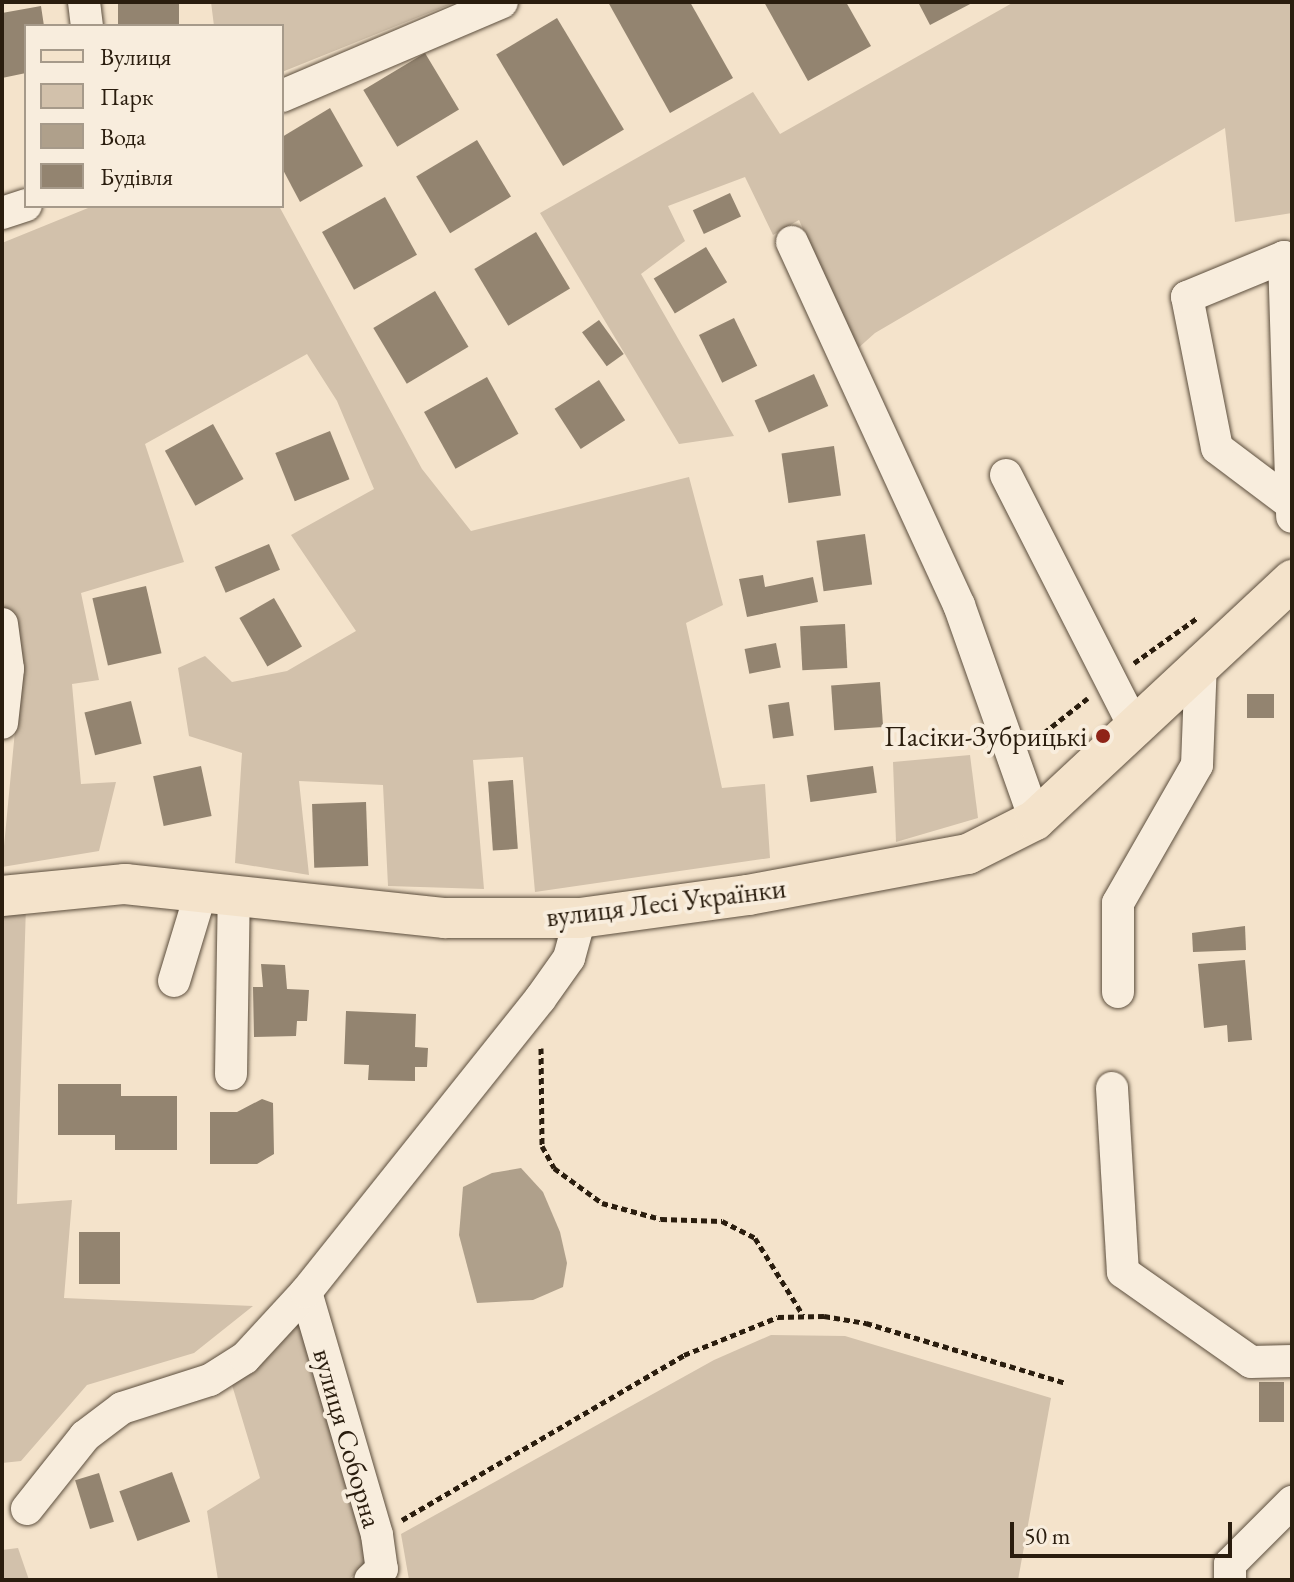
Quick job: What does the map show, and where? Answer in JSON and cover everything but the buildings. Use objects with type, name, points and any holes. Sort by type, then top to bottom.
[{"type":"main road","name":"вулиця Лесі Українки","points":[[2,896],[125,884],[218,891],[445,918],[580,918],[748,895],[968,854],[1035,820],[1135,728],[1201,660],[1292,580]]},
{"type":"street","points":[[84,2],[87,24]]},
{"type":"street","points":[[284,95],[493,4]]},
{"type":"street","points":[[2,213],[24,206]]},
{"type":"street","points":[[792,242],[959,605],[1035,820]]},
{"type":"street","points":[[1284,257],[1287,380],[1291,510],[1217,448],[1187,297],[1284,257]]},
{"type":"street","points":[[1006,475],[1135,728]]},
{"type":"street","points":[[2,624],[8,669],[2,723]]},
{"type":"street","points":[[1118,992],[1118,903],[1197,765],[1201,660]]},
{"type":"street","points":[[174,981],[218,891]]},
{"type":"street","points":[[218,891],[231,1074]]},
{"type":"street","points":[[27,1509],[85,1436],[122,1408],[210,1380],[245,1358],[306,1292],[540,999],[569,958],[580,918]]},
{"type":"street","points":[[1112,1088],[1123,1272],[1251,1362],[1292,1361]]},
{"type":"street","name":"вулиця Соборна","points":[[306,1292],[377,1535],[382,1569],[370,1580]]},
{"type":"street","points":[[1230,1580],[1230,1564],[1292,1502]]},
{"type":"path","points":[[1035,740],[1202,614]]},
{"type":"path","points":[[540,999],[542,1146],[554,1168],[602,1203],[661,1219],[722,1221],[755,1238],[803,1315]]},
{"type":"path","points":[[377,1535],[684,1355],[778,1317],[803,1315],[866,1323],[1066,1383]]},
{"type":"green space","points":[[211,2],[456,2],[284,71],[284,24],[214,24]]},
{"type":"green space","points":[[1014,2],[1292,2],[1292,213],[1235,222],[1225,128],[875,333],[856,350],[799,220],[773,235],[745,177],[668,206],[685,241],[641,274],[734,436],[679,444],[540,213],[753,92],[780,134]]},
{"type":"green space","points":[[88,208],[280,208],[422,469],[471,531],[689,477],[723,605],[686,623],[722,788],[765,784],[770,858],[535,892],[523,757],[473,760],[484,889],[388,886],[383,785],[299,781],[309,875],[235,863],[242,753],[189,736],[178,668],[205,656],[232,682],[287,671],[356,631],[291,535],[374,489],[337,401],[307,354],[145,444],[184,562],[81,593],[99,680],[72,684],[81,784],[116,782],[99,851],[2,867],[21,668],[2,668],[2,243]]},
{"type":"green space","points":[[970,755],[978,818],[896,842],[893,762]]},
{"type":"green space","points":[[26,905],[17,1204],[72,1200],[64,1298],[253,1306],[194,1353],[87,1385],[21,1461],[2,1463],[2,908]]},
{"type":"green space","points":[[302,1307],[370,1562],[348,1580],[218,1580],[207,1511],[260,1478],[232,1385]]},
{"type":"green space","points":[[771,1335],[845,1336],[1051,1398],[1018,1580],[409,1580],[401,1534],[714,1360]]},
{"type":"green space","points":[[18,1548],[29,1580],[2,1580],[2,1550]]},
{"type":"water","points":[[521,1168],[543,1192],[560,1232],[567,1263],[563,1287],[533,1300],[477,1303],[459,1235],[463,1187],[492,1173]]},
{"type":"place","name":"Пасіки-Зубрицькі","points":[[1103,736]]}]
